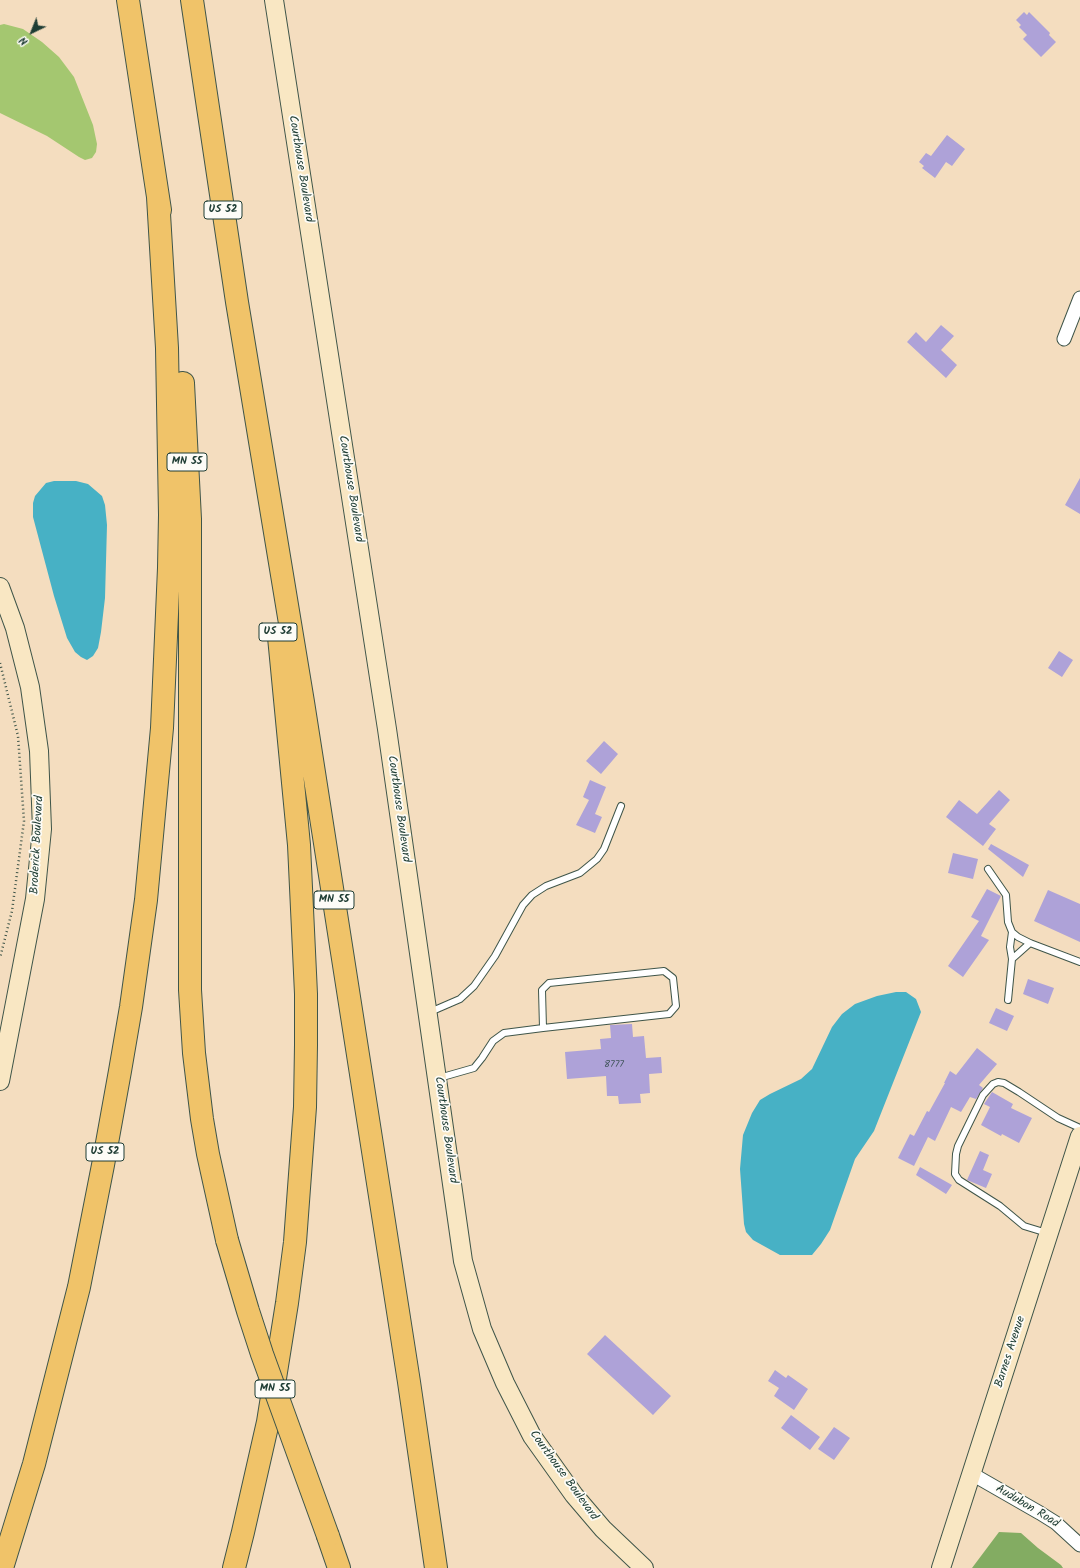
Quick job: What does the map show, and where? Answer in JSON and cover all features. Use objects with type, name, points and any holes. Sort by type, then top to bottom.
[{"type":"highway","name":"US 52","points":[[2,1568],[34,1464],[79,1287],[104,1165],[131,1007],[146,900],[162,728],[170,522],[167,348],[158,197],[128,0]]},
{"type":"highway","name":"US 52","points":[[192,0],[236,302],[255,419],[299,845],[305,971],[306,1045],[304,1107],[296,1228],[287,1303],[268,1422],[234,1568]]},
{"type":"highway","name":"MN 55","points":[[158,197],[170,270],[182,374],[190,519],[190,990],[194,1053],[202,1119],[209,1161],[227,1240],[262,1354],[339,1568]]},
{"type":"highway","name":"MN 55","points":[[255,419],[307,725],[436,1568]]},
{"type":"street","name":"Courthouse Boulevard","points":[[274,0],[388,736],[463,1261],[473,1301],[492,1356],[532,1436],[574,1495],[603,1529],[644,1568]]},
{"type":"street","points":[[1064,339],[1080,298]]},
{"type":"street","name":"Broderick Boulevard","points":[[0,587],[15,628],[30,688],[39,751],[42,829],[35,900],[0,1081]]},
{"type":"street","name":"Barnes Avenue","points":[[941,1568],[1080,1136]]},
{"type":"street","name":"Audubon Road","points":[[972,1474],[1056,1523],[1080,1545]]},
{"type":"lane","points":[[428,1013],[460,999],[474,986],[495,956],[523,905],[532,895],[546,886],[580,873],[597,859],[604,849],[621,806]]},
{"type":"lane","points":[[988,869],[1006,895],[1008,922],[1012,932],[1030,943],[1080,962]]},
{"type":"lane","points":[[1008,1000],[1012,959],[1010,946],[1012,932]]},
{"type":"lane","points":[[1012,959],[1030,943]]},
{"type":"lane","points":[[438,1078],[474,1068],[493,1041],[504,1033],[669,1014],[676,1006],[673,978],[664,971],[549,983],[542,990],[544,1028]]},
{"type":"lane","points":[[1049,1234],[1024,1226],[1000,1206],[959,1180],[955,1174],[958,1146],[983,1096],[993,1084],[998,1082],[1004,1083],[1058,1118],[1080,1128]]},
{"type":"path","points":[[0,663],[18,736],[24,821],[12,911],[0,958]]},
{"type":"green space","points":[[4,24],[23,29],[42,42],[59,57],[74,77],[93,125],[97,144],[96,152],[92,158],[85,160],[47,136],[0,113],[0,25]]},
{"type":"green space","points":[[999,1532],[1021,1533],[1063,1568],[972,1568]]},
{"type":"water","points":[[54,481],[76,481],[88,484],[102,496],[105,505],[107,525],[105,598],[98,648],[93,656],[87,660],[75,652],[67,638],[33,517],[33,503],[35,496],[46,483]]},
{"type":"water","points":[[896,992],[906,992],[916,999],[921,1012],[874,1131],[855,1159],[830,1230],[821,1244],[812,1255],[780,1255],[753,1240],[746,1232],[744,1224],[740,1169],[743,1135],[752,1113],[760,1100],[801,1079],[812,1069],[832,1027],[842,1014],[855,1004],[877,996]]},
{"type":"building","points":[[1024,12],[1027,15],[1029,12],[1050,33],[1049,35],[1056,42],[1041,57],[1023,39],[1027,35],[1019,27],[1021,25],[1016,20]]},
{"type":"building","points":[[947,135],[965,149],[952,166],[946,162],[935,178],[922,168],[924,166],[919,162],[926,153],[931,156]]},
{"type":"building","points":[[941,325],[954,336],[941,350],[957,365],[946,378],[907,342],[916,332],[926,342]]},
{"type":"building","points":[[1080,478],[1080,514],[1065,505]]},
{"type":"building","points":[[1059,651],[1073,660],[1062,677],[1048,668]]},
{"type":"building","points":[[604,741],[618,754],[601,774],[586,761]]},
{"type":"building","points":[[590,780],[606,787],[595,814],[602,817],[595,833],[576,825],[589,800],[583,797]]},
{"type":"building","points":[[999,790],[1010,800],[989,824],[996,829],[983,846],[946,817],[959,800],[977,814]]},
{"type":"building","points":[[991,844],[1029,865],[1023,877],[988,849]]},
{"type":"building","points":[[953,853],[978,859],[973,879],[948,873]]},
{"type":"building","points":[[987,889],[1001,896],[981,936],[989,940],[963,977],[948,966],[979,921],[971,917]]},
{"type":"building","points":[[1048,890],[1080,904],[1080,942],[1034,921]]},
{"type":"building","points":[[1028,979],[1054,988],[1048,1004],[1023,994]]},
{"type":"building","points":[[996,1008],[1014,1016],[1007,1031],[989,1023]]},
{"type":"building","points":[[632,1024],[633,1037],[644,1036],[646,1058],[661,1057],[662,1073],[649,1074],[650,1093],[640,1094],[641,1103],[619,1104],[618,1096],[607,1096],[606,1076],[567,1079],[565,1052],[601,1049],[600,1039],[611,1038],[610,1025]]},
{"type":"building","points":[[977,1048],[997,1064],[979,1085],[983,1088],[976,1099],[970,1097],[961,1112],[951,1107],[935,1141],[928,1137],[914,1166],[898,1158],[910,1134],[914,1136],[927,1111],[929,1112],[950,1071],[956,1075]]},
{"type":"building","points":[[992,1092],[1013,1104],[1011,1108],[1032,1118],[1019,1143],[1002,1134],[1001,1136],[981,1125],[990,1107],[984,1104]]},
{"type":"building","points":[[980,1151],[989,1155],[983,1170],[992,1174],[986,1188],[967,1180]]},
{"type":"building","points":[[920,1167],[952,1185],[946,1194],[916,1175]]},
{"type":"building","points":[[605,1335],[671,1396],[653,1415],[587,1354]]},
{"type":"building","points":[[775,1370],[786,1378],[788,1375],[808,1389],[794,1410],[774,1396],[779,1388],[768,1381]]},
{"type":"building","points":[[791,1415],[820,1437],[810,1450],[781,1428]]},
{"type":"building","points":[[834,1427],[850,1438],[834,1460],[818,1449]]}]
